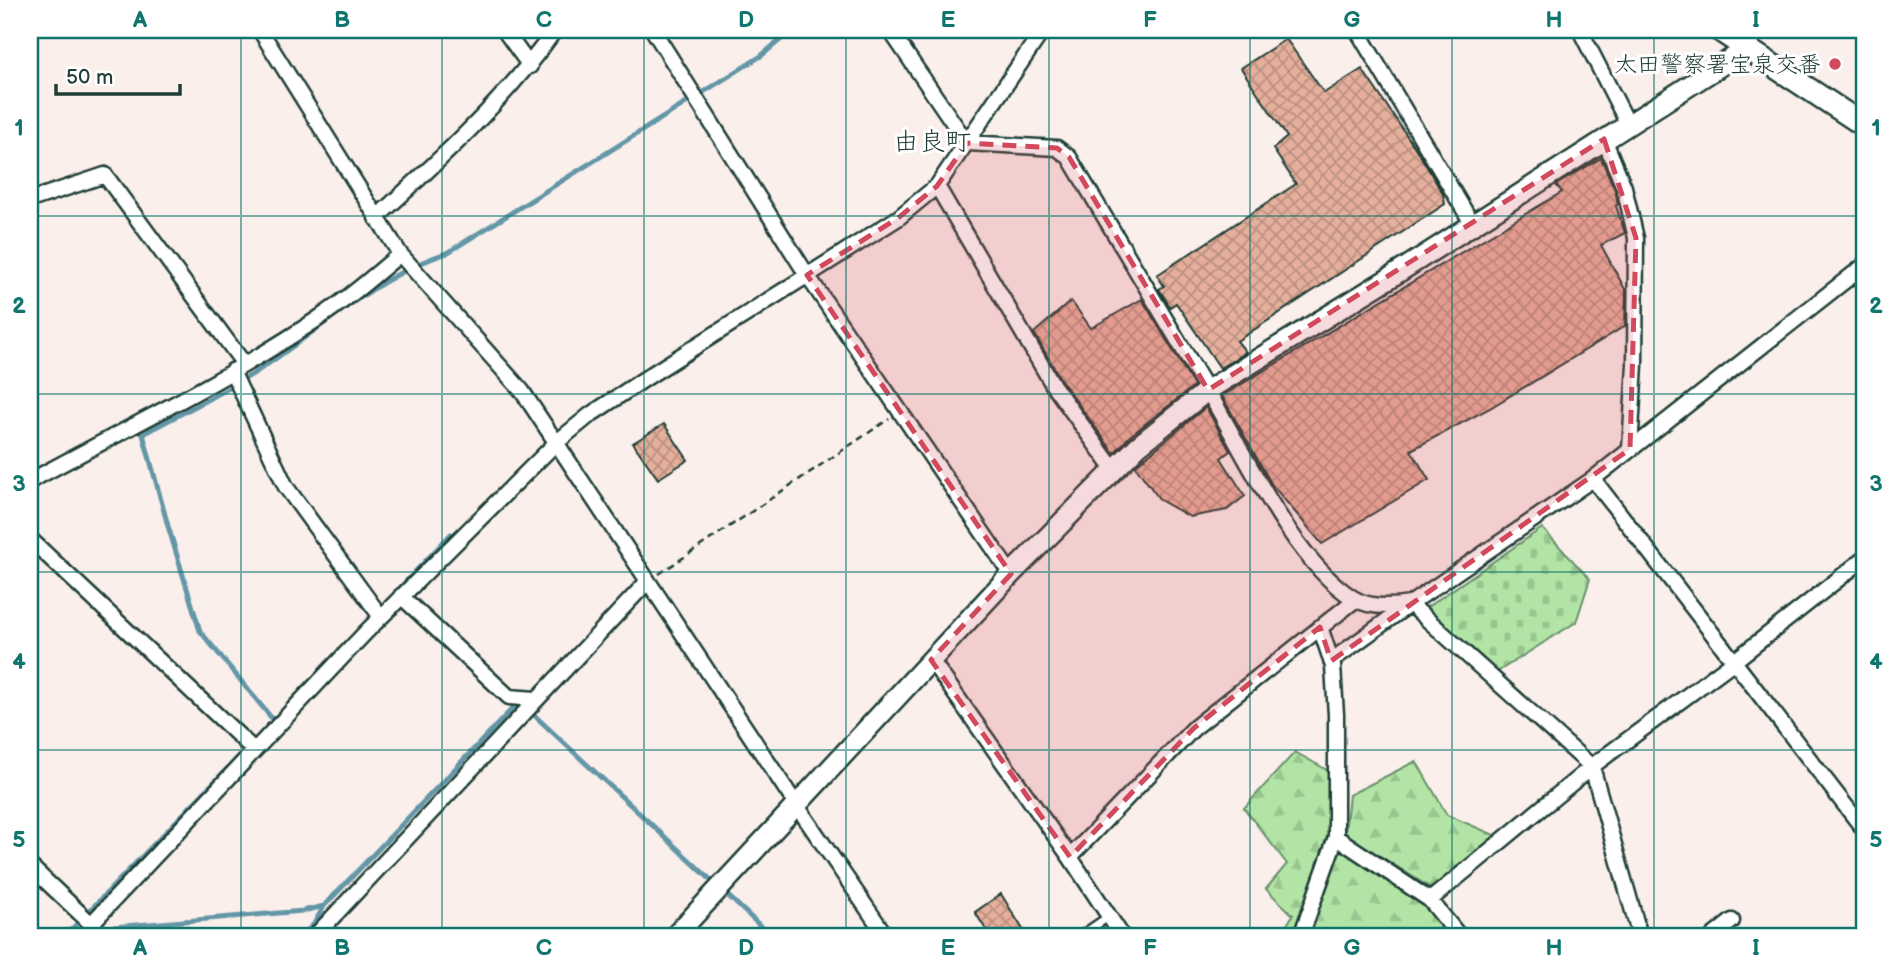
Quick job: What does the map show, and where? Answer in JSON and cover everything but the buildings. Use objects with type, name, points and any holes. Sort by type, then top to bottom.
[{"type":"main road","points":[[1719,30],[1865,126]]},
{"type":"street","points":[[260,30],[400,254],[522,391],[886,936]]},
{"type":"street","points":[[504,30],[530,66]]},
{"type":"street","points":[[376,218],[458,143],[530,66],[555,30]]},
{"type":"street","points":[[653,30],[807,275],[1011,574]]},
{"type":"street","points":[[890,30],[967,143]]},
{"type":"street","points":[[91,923],[401,596],[557,442],[621,394],[898,218],[937,186],[1043,30]]},
{"type":"street","points":[[1357,30],[1474,225]]},
{"type":"street","points":[[1580,30],[1628,124]]},
{"type":"street","points":[[675,936],[1011,574],[1138,446],[1208,390],[1474,225],[1748,48]]},
{"type":"street","points":[[1604,139],[1624,187],[1636,238],[1635,364],[1630,449]]},
{"type":"street","points":[[967,143],[1057,148],[1069,158],[1269,497],[1307,556],[1326,577],[1355,600],[1378,606],[1410,604],[1592,766],[1640,936]]},
{"type":"street","points":[[30,200],[105,175],[238,368],[286,487],[381,617]]},
{"type":"street","points":[[937,186],[1053,385],[1114,470]]},
{"type":"street","points":[[30,481],[238,368],[316,320],[359,289],[400,254]]},
{"type":"street","points":[[1331,661],[1592,479],[1865,265]]},
{"type":"street","points":[[1592,479],[1865,831]]},
{"type":"street","points":[[30,539],[254,750]]},
{"type":"street","points":[[1430,900],[1592,766],[1733,662],[1865,558]]},
{"type":"street","points":[[315,936],[648,581]]},
{"type":"street","points":[[401,596],[509,697],[536,699]]},
{"type":"street","points":[[1070,857],[1194,728],[1355,600]]},
{"type":"street","points":[[1301,936],[1336,837],[1336,715],[1331,661],[1320,627]]},
{"type":"street","points":[[931,660],[1070,857],[1122,936]]},
{"type":"street","points":[[1336,837],[1430,900],[1459,936]]},
{"type":"street","points":[[30,866],[104,936]]},
{"type":"street","points":[[1713,936],[1732,921]]},
{"type":"lane","points":[[1080,936],[1108,917]]},
{"type":"path","points":[[648,581],[900,411]]},
{"type":"highlighted area","points":[[1604,139],[1636,238],[1630,449],[1331,661],[1320,627],[1194,728],[1070,857],[931,660],[1011,574],[807,275],[898,218],[937,186],[967,143],[1057,148],[1069,157],[1208,390]]},
{"type":"green space","points":[[1542,528],[1590,579],[1576,622],[1491,676],[1423,610]]},
{"type":"green space","points":[[1295,752],[1336,775],[1336,837],[1445,919],[1443,936],[1289,936],[1283,931],[1293,915],[1266,889],[1287,864],[1244,808]]},
{"type":"green space","points":[[1416,761],[1447,815],[1499,837],[1434,890],[1345,834],[1349,795]]},
{"type":"waterway","points":[[270,725],[274,721],[200,631],[143,434],[256,372],[372,290],[396,275],[447,253],[761,56],[792,30]]},
{"type":"waterway","points":[[395,593],[451,534]]},
{"type":"waterway","points":[[30,934],[303,911],[324,906],[513,708],[534,715],[771,936]]},
{"type":"waterway","points":[[69,932],[248,747]]},
{"type":"waterway","points":[[302,936],[314,924],[324,906]]},
{"type":"place","name":"太田警察署宝泉交番","points":[[1835,64]]},
{"type":"district","name":"由良町","points":[[932,141]]}]
